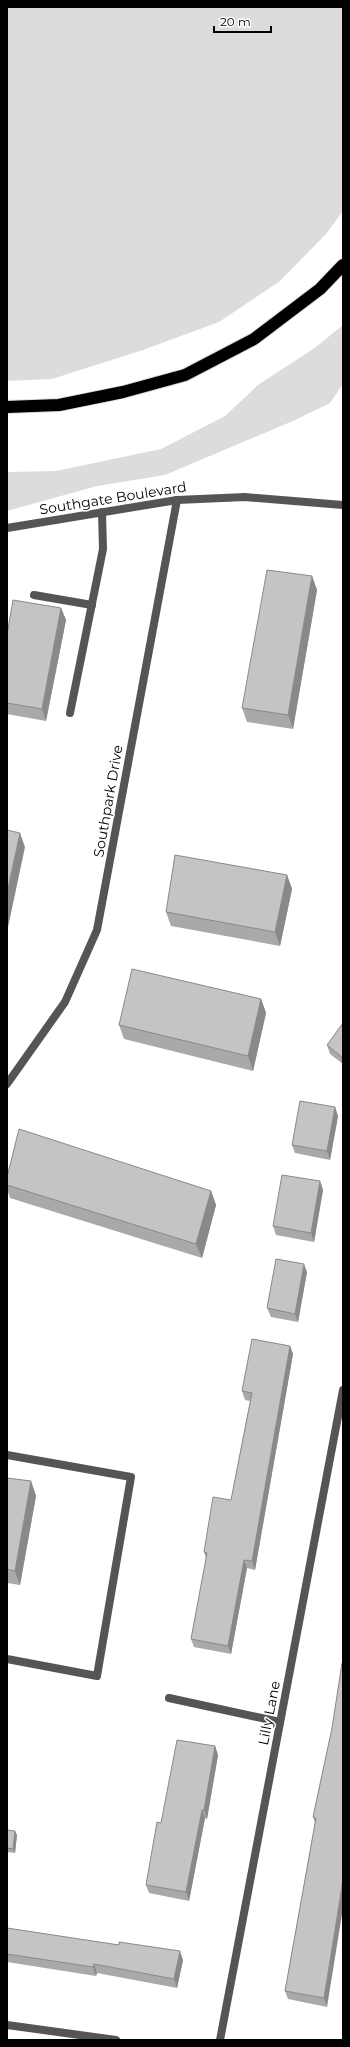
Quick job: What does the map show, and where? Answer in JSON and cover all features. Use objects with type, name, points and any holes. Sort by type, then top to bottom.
[{"type":"highway","points":[[7,407],[59,405],[123,392],[185,375],[254,339],[320,289],[343,265]]},
{"type":"street","name":"Southgate Boulevard","points":[[7,528],[177,500],[245,497],[343,505]]},
{"type":"street","name":"Southpark Drive","points":[[7,1084],[65,1002],[97,930],[177,500]]},
{"type":"street","points":[[70,713],[103,549],[102,512]]},
{"type":"street","points":[[34,595],[92,605]]},
{"type":"street","name":"Lilly Lane","points":[[220,2040],[343,1390]]},
{"type":"street","points":[[7,1455],[131,1477],[97,1676],[7,1659]]},
{"type":"street","points":[[169,1698],[280,1722]]},
{"type":"street","points":[[7,2025],[116,2040]]},
{"type":"shaded area","points":[[7,7],[343,7],[343,211],[326,234],[280,281],[219,322],[143,350],[52,379],[7,381]]},
{"type":"shaded area","points":[[343,325],[343,384],[330,403],[293,421],[165,475],[97,486],[7,511],[7,472],[56,471],[161,449],[225,416],[258,385],[316,347]]},
{"type":"building","points":[[267,570],[312,576],[288,715],[242,708]]},
{"type":"building","points":[[13,600],[61,608],[42,709],[7,703],[7,635]]},
{"type":"building","points":[[7,830],[20,833],[7,893]]},
{"type":"building","points":[[175,855],[287,875],[275,932],[166,912]]},
{"type":"building","points":[[132,969],[261,999],[248,1056],[119,1025]]},
{"type":"building","points":[[343,1023],[343,1058],[327,1045]]},
{"type":"building","points":[[300,1101],[335,1107],[327,1151],[292,1145]]},
{"type":"building","points":[[19,1129],[211,1191],[196,1244],[7,1185],[7,1177]]},
{"type":"building","points":[[282,1175],[320,1181],[311,1233],[273,1226]]},
{"type":"building","points":[[276,1259],[304,1264],[295,1314],[267,1308]]},
{"type":"building","points":[[252,1339],[290,1346],[252,1561],[244,1560],[228,1646],[191,1639],[207,1553],[204,1552],[213,1497],[231,1500],[252,1393],[242,1391]]},
{"type":"building","points":[[7,1478],[31,1481],[15,1571],[7,1569]]},
{"type":"building","points":[[342,1663],[343,1880],[324,1998],[285,1991],[316,1818],[313,1817],[332,1728]]},
{"type":"building","points":[[177,1740],[215,1746],[204,1810],[202,1810],[186,1892],[146,1885],[157,1822],[161,1823]]},
{"type":"building","points":[[7,1830],[15,1831],[13,1849],[7,1848]]},
{"type":"building","points":[[7,1928],[119,1945],[119,1942],[180,1951],[174,1979],[94,1964],[93,1967],[7,1954]]}]
